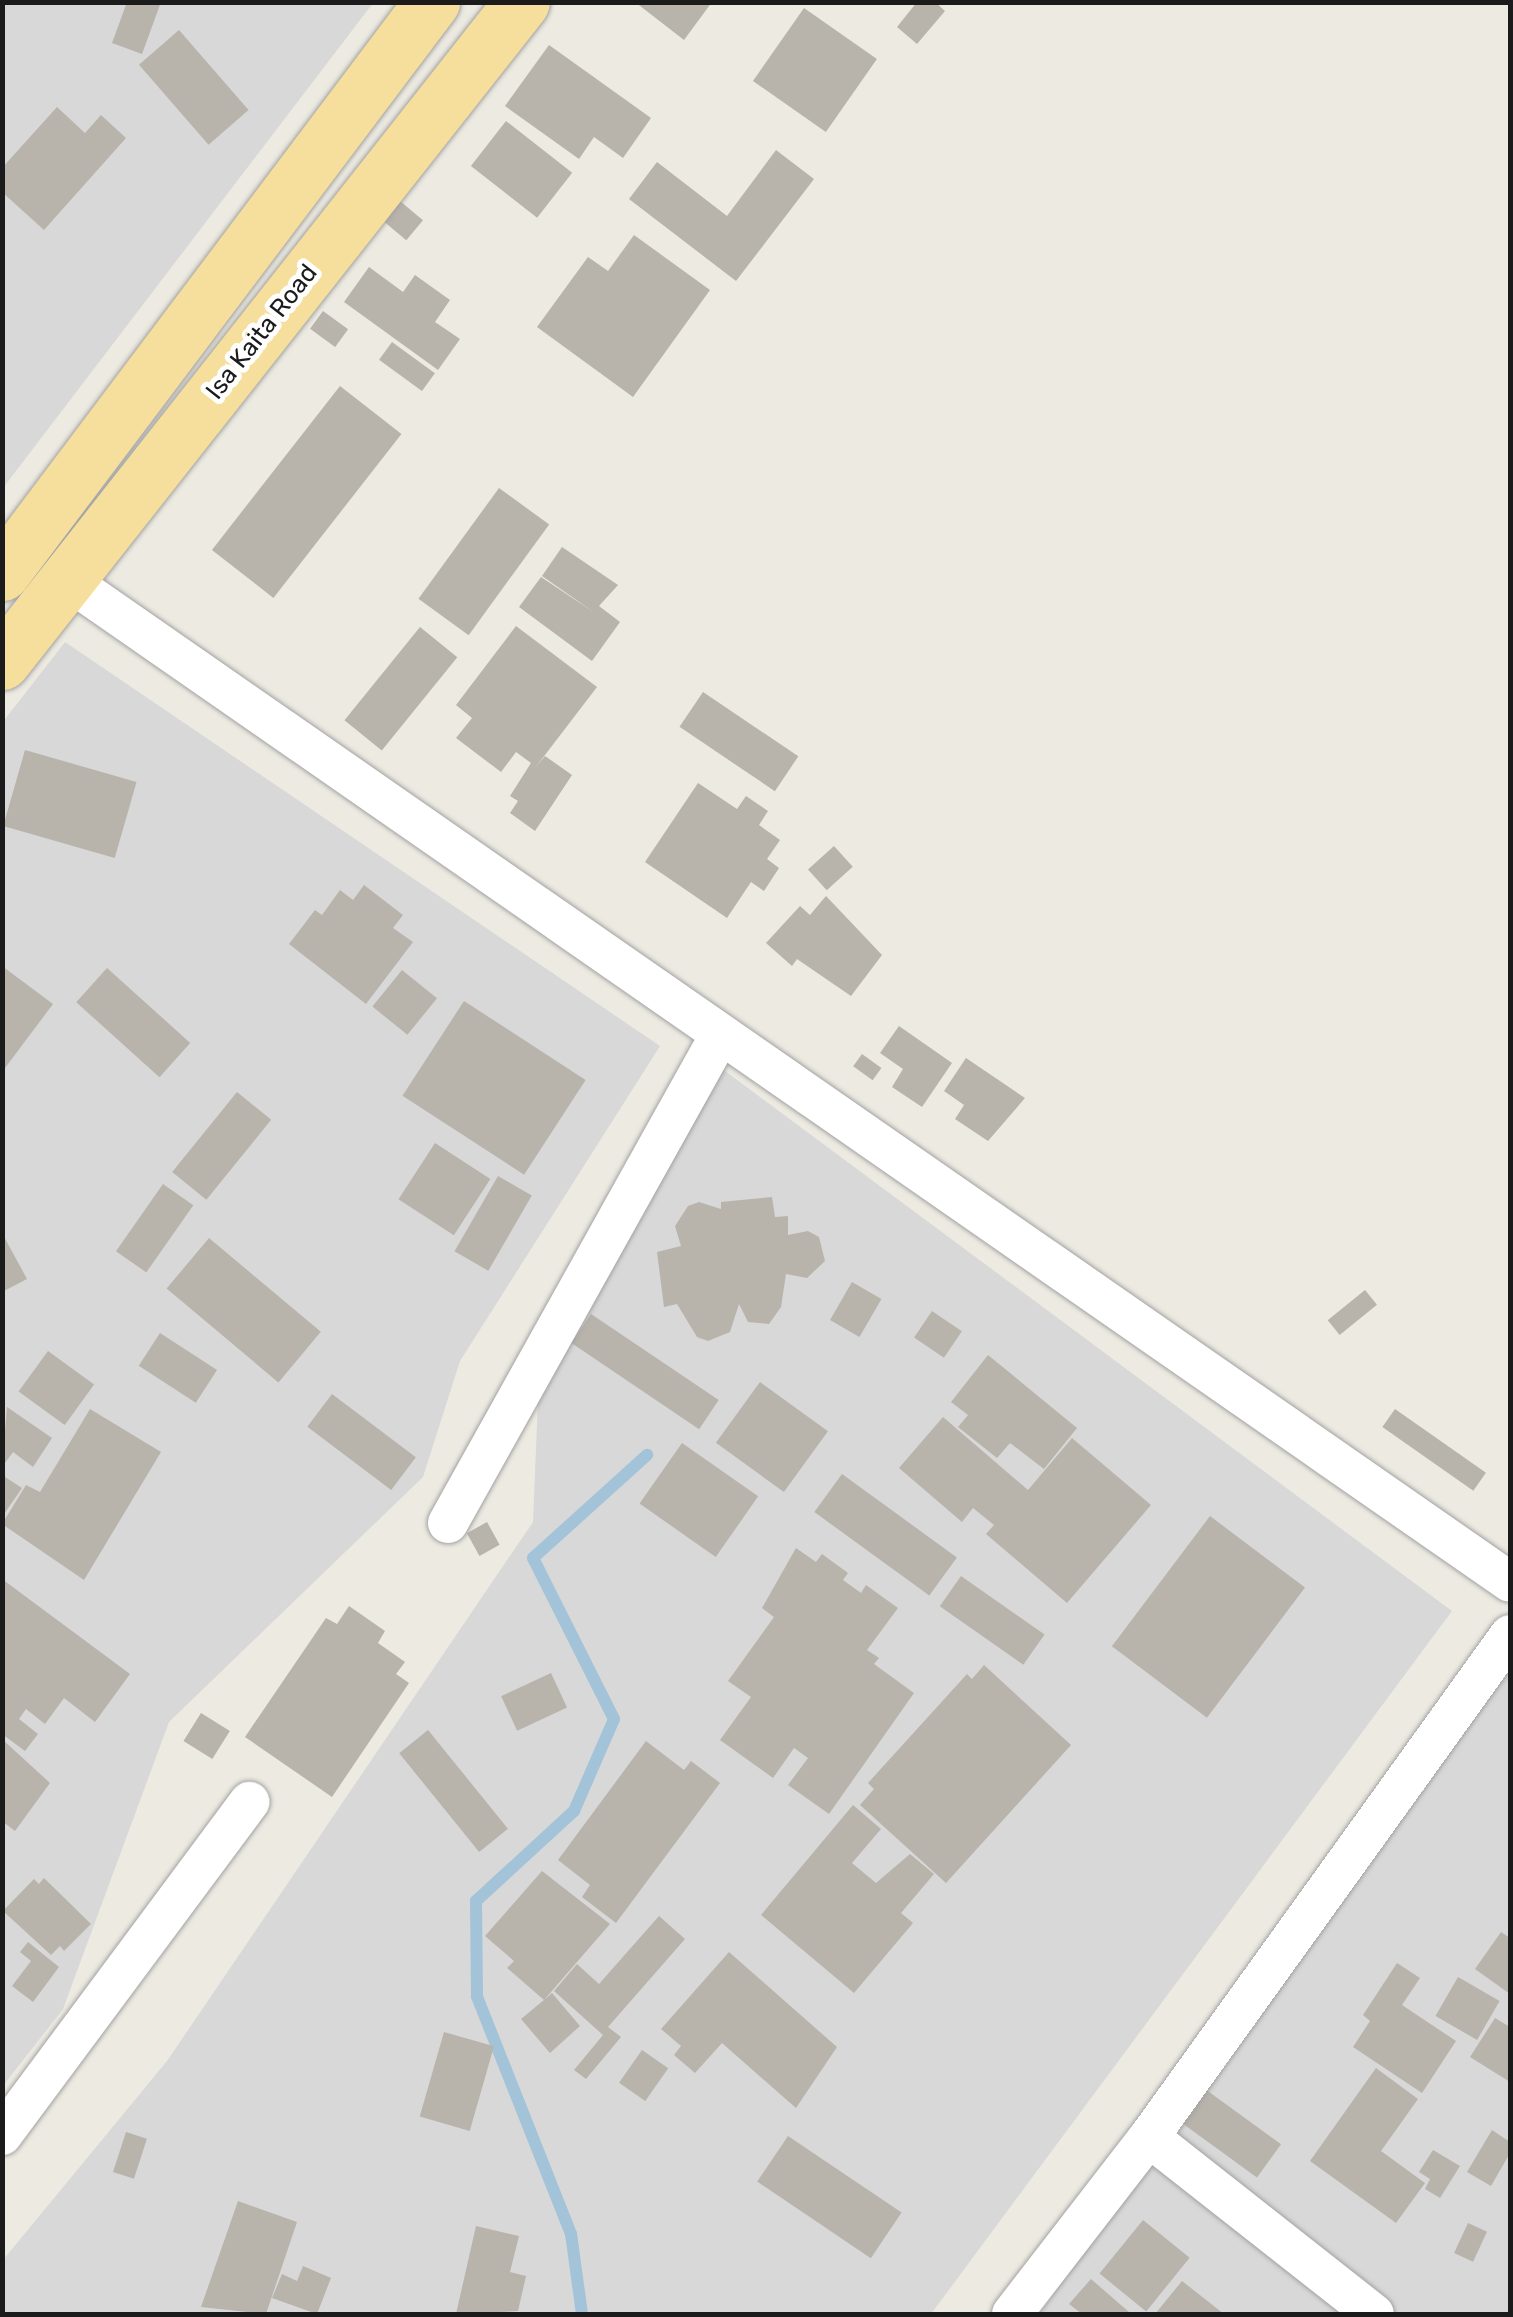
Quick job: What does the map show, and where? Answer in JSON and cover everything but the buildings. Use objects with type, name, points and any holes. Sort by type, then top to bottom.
[{"type":"main road","points":[[2,573],[432,2]]},
{"type":"main road","name":"Isa Kaita Road","points":[[2,662],[522,2]]},
{"type":"street","points":[[66,579],[720,1037],[1510,1582]]},
{"type":"street","points":[[448,1523],[720,1037]]},
{"type":"street","points":[[1012,2314],[1149,2137],[1510,1634]]},
{"type":"street","points":[[2,2135],[249,1802]]},
{"type":"street","points":[[1149,2137],[1374,2314]]},
{"type":"shaded area","points":[[3,3],[373,3],[3,488]]},
{"type":"shaded area","points":[[65,642],[660,1046],[460,1361],[423,1477],[169,1722],[63,2009],[3,2086],[2,723]]},
{"type":"shaded area","points":[[717,1065],[1452,1611],[931,2314],[3,2314],[3,2260],[167,2061],[533,1522],[540,1352]]},
{"type":"shaded area","points":[[1510,1669],[1510,2314],[1039,2314]]},
{"type":"waterway","points":[[582,2314],[571,2234],[477,1996],[476,1901],[574,1811],[614,1719],[533,1558],[647,1455]]}]
